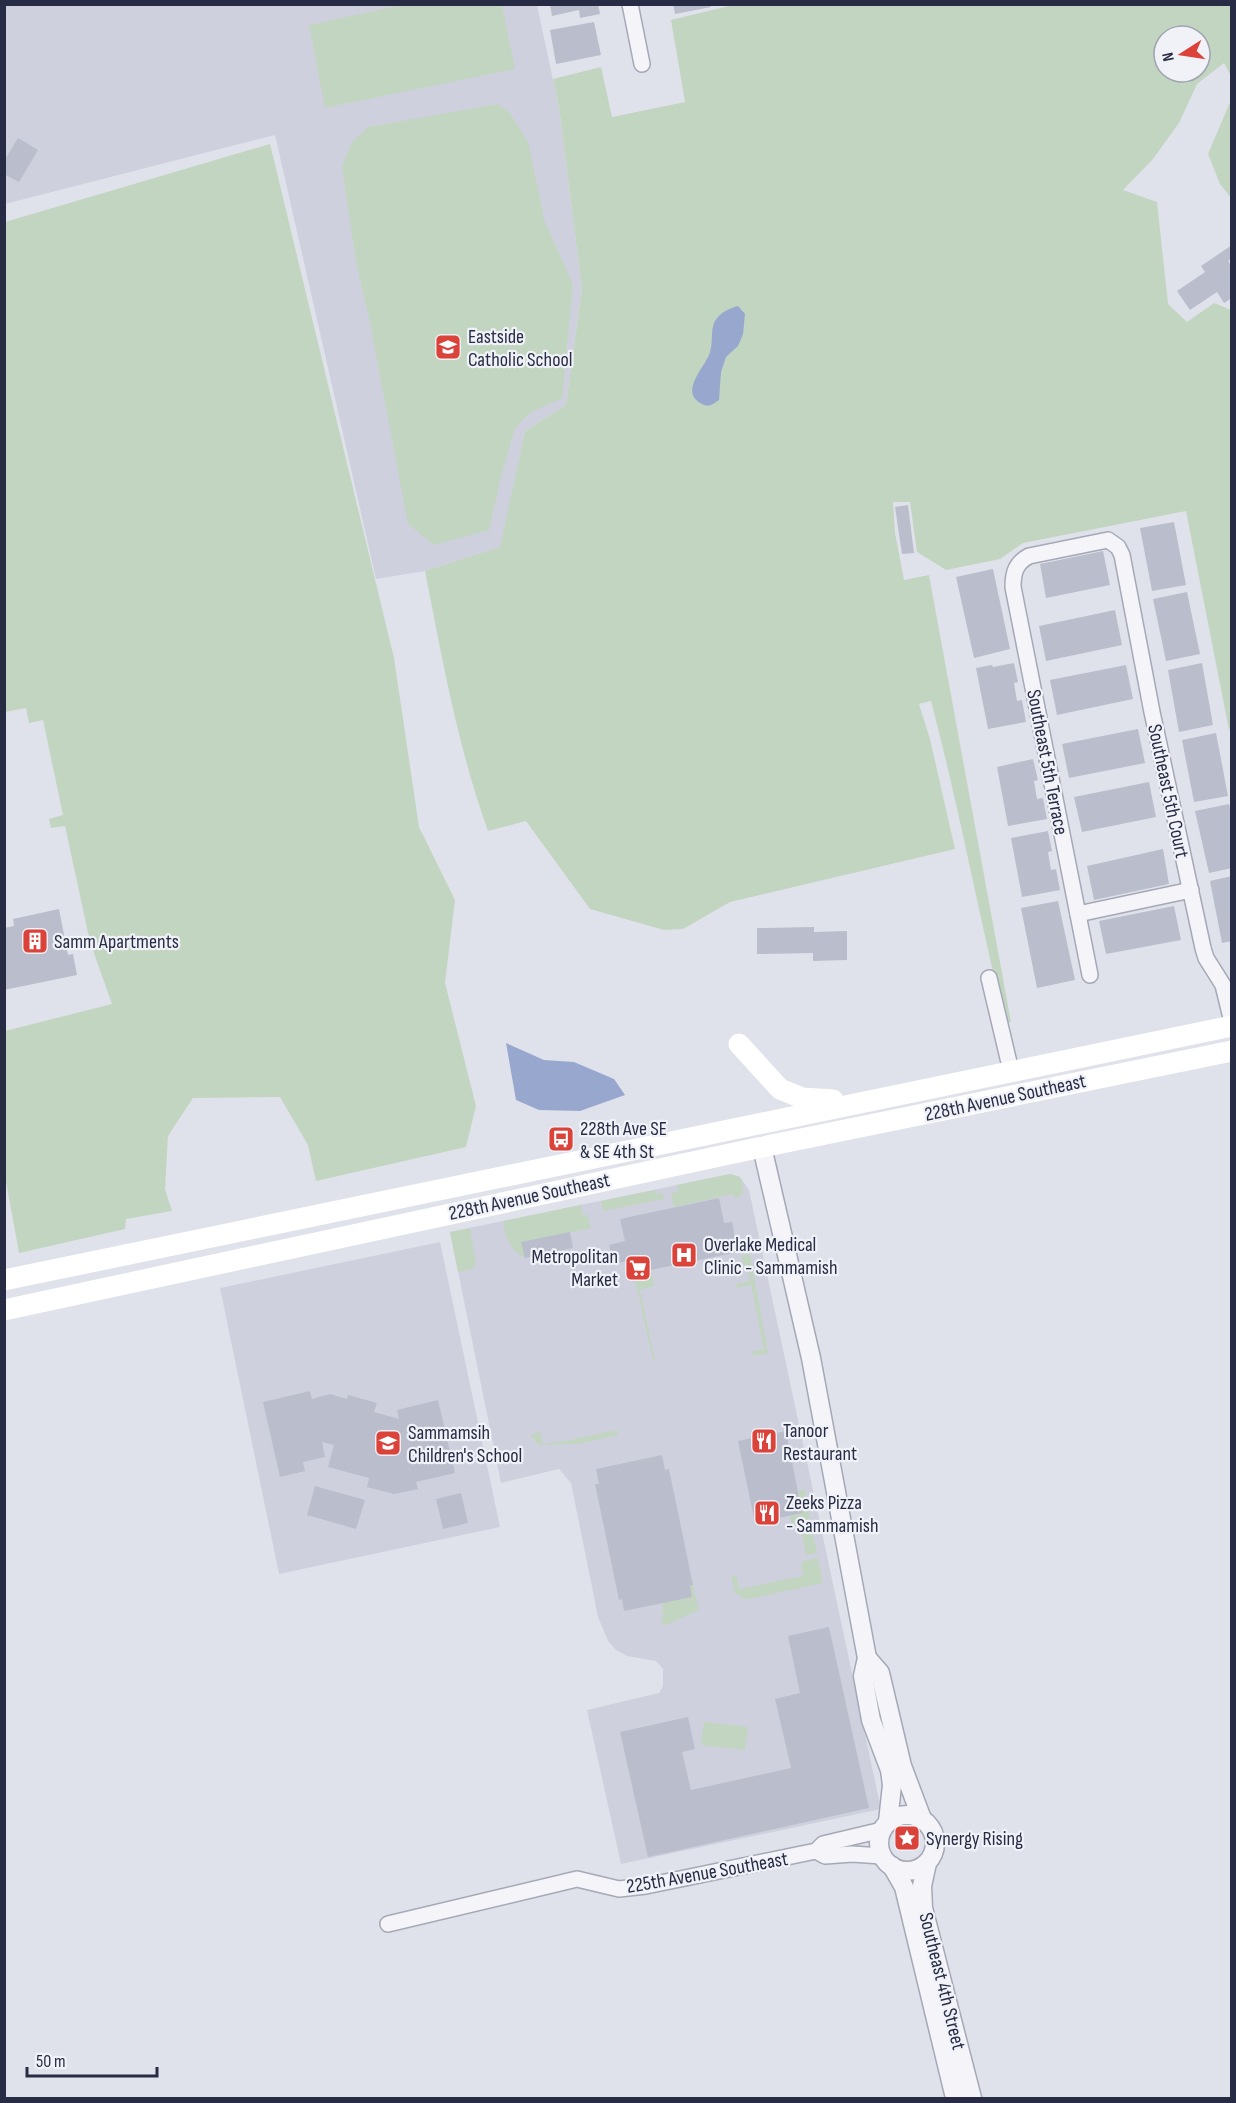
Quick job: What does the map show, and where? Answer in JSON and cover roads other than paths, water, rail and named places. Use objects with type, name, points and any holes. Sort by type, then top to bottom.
[{"type":"main road","name":"228th Avenue Southeast","points":[[4,1280],[1232,1024]]},
{"type":"main road","points":[[739,1044],[780,1089],[802,1098],[838,1100],[899,1094]]},
{"type":"main road","name":"228th Avenue Southeast","points":[[4,1310],[762,1147],[1232,1051]]},
{"type":"street","points":[[630,4],[642,64]]},
{"type":"street","name":"Southeast 5th Court","points":[[1029,556],[1108,540],[1118,547],[1122,555],[1152,712],[1206,958],[1223,985],[1232,1024]]},
{"type":"street","name":"Southeast 5th Terrace","points":[[1029,556],[1019,562],[1013,577],[1013,587],[1090,975]]},
{"type":"street","points":[[1078,914],[1191,890]]},
{"type":"street","points":[[989,978],[1011,1071]]},
{"type":"street","points":[[762,1147],[811,1358],[867,1658],[863,1676],[871,1720],[890,1770],[892,1785],[880,1847],[887,1861],[903,1871],[912,1871],[927,1863],[936,1846],[935,1836],[931,1827],[922,1819],[906,1815],[897,1817],[885,1826]]},
{"type":"street","points":[[867,1658],[880,1673],[902,1766],[922,1819]]},
{"type":"street","name":"225th Avenue Southeast","points":[[388,1924],[577,1880],[619,1889],[646,1886],[816,1851],[824,1844],[885,1826]]},
{"type":"street","name":"225th Avenue Southeast","points":[[816,1851],[825,1856],[852,1854],[887,1861]]},
{"type":"street","name":"Southeast 4th Street","points":[[887,1861],[904,1887],[955,2098]]},
{"type":"street","name":"Southeast 4th Street","points":[[927,1863],[922,1886],[923,1908],[972,2098]]},
{"type":"water","points":[[738,306],[745,314],[743,334],[738,346],[726,357],[721,372],[719,400],[707,406],[695,399],[693,386],[708,358],[715,321],[722,313]]},
{"type":"water","points":[[506,1043],[544,1060],[574,1062],[614,1079],[625,1095],[580,1111],[539,1110],[516,1100]]},
{"type":"place","name":"Eastside Catholic School","points":[[448,347]]},
{"type":"place","name":"Samm Apartments","points":[[35,941]]},
{"type":"place","name":"228th Ave SE & SE 4th St","points":[[561,1139]]},
{"type":"place","name":"Overlake Medical Clinic - Sammamish","points":[[684,1255]]},
{"type":"place","name":"Metropolitan Market","points":[[638,1268]]},
{"type":"place","name":"Tanoor Restaurant","points":[[764,1441]]},
{"type":"place","name":"Sammamsih Children's School","points":[[388,1443]]},
{"type":"place","name":"Zeeks Pizza - Sammamish","points":[[767,1513]]},
{"type":"place","name":"Synergy Rising","points":[[907,1838]]}]
